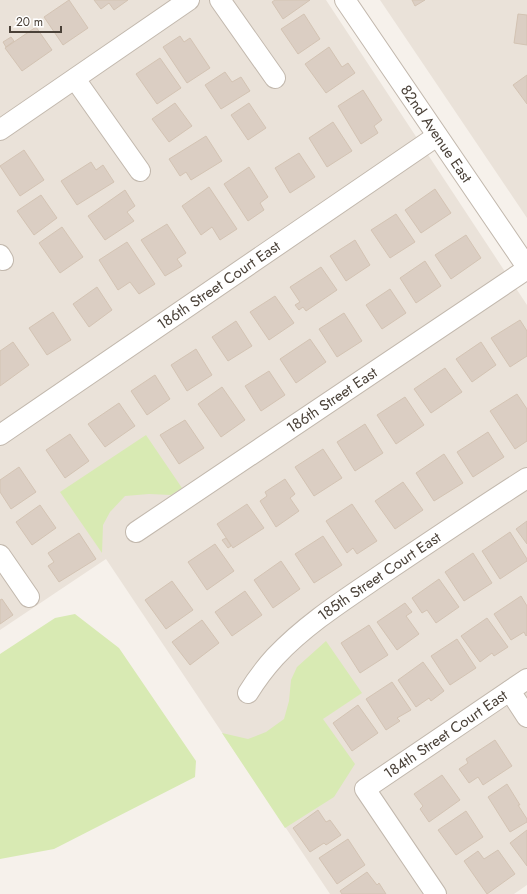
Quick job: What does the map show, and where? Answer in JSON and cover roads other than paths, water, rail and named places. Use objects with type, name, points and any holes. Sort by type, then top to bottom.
[{"type":"street","points":[[0,130],[189,0]]},
{"type":"street","points":[[220,0],[275,78]]},
{"type":"street","name":"82nd Avenue East","points":[[345,0],[527,268]]},
{"type":"street","points":[[75,79],[140,171]]},
{"type":"street","name":"186th Street Court East","points":[[0,436],[437,136]]},
{"type":"street","name":"186th Street East","points":[[136,532],[527,268]]},
{"type":"street","name":"185th Street Court East","points":[[248,693],[274,657],[321,616],[466,517],[527,478]]},
{"type":"street","points":[[0,555],[29,597]]},
{"type":"street","name":"184th Street Court East","points":[[436,894],[364,790],[527,679]]},
{"type":"street","points":[[510,691],[527,717]]}]
